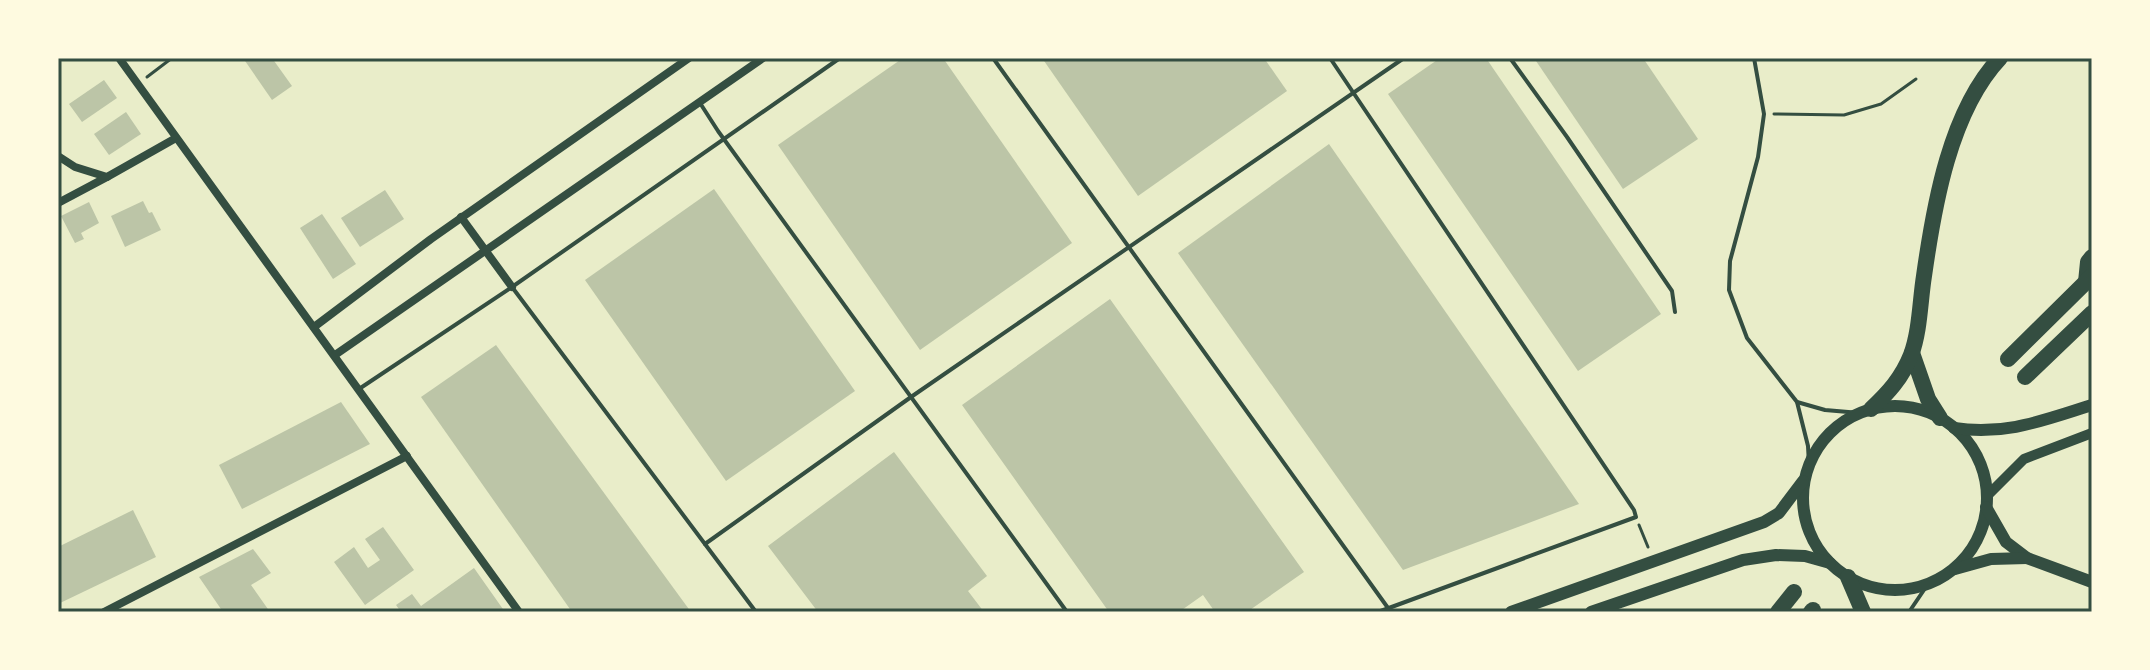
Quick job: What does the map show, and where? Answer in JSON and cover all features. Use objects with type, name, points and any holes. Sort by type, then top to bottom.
[{"type":"highway","points":[[1866,411],[1893,389],[1912,353],[1931,229],[1952,145],[1981,78],[2000,58]]},
{"type":"highway","points":[[2008,359],[2089,279],[2088,262],[2092,257]]},
{"type":"highway","points":[[2025,377],[2092,313]]},
{"type":"highway","points":[[1912,353],[1928,399],[1947,423]]},
{"type":"highway","points":[[1848,577],[1863,612]]},
{"type":"highway","points":[[1778,612],[1794,592]]},
{"type":"main road","points":[[2027,558],[1991,559],[1954,569],[1928,584],[1894,590],[1876,588],[1848,577],[1830,563],[1815,544],[1809,529],[1804,513],[1805,478],[1809,465],[1834,429],[1866,411],[1905,407],[1980,432],[2009,429],[2092,405]]},
{"type":"main road","points":[[1947,423],[1977,457],[1984,477],[1987,502],[1975,543],[1954,569]]},
{"type":"main road","points":[[1511,612],[1764,522],[1779,513],[1805,478]]},
{"type":"main road","points":[[1987,502],[2006,542],[2027,558],[2092,582]]},
{"type":"main road","points":[[1591,612],[1743,560],[1776,555],[1805,556],[1830,563]]},
{"type":"street","points":[[119,58],[519,612]]},
{"type":"street","points":[[314,327],[461,217],[689,58]]},
{"type":"street","points":[[335,355],[763,58]]},
{"type":"street","points":[[58,203],[176,138]]},
{"type":"street","points":[[58,156],[75,167],[107,177]]},
{"type":"street","points":[[461,217],[512,287]]},
{"type":"street","points":[[1987,502],[2024,459],[2092,433]]},
{"type":"street","points":[[104,612],[407,456]]},
{"type":"lane","points":[[359,389],[512,287],[840,58]]},
{"type":"lane","points":[[993,58],[1388,608]]},
{"type":"lane","points":[[1330,58],[1636,517],[1378,612]]},
{"type":"lane","points":[[705,544],[1128,246],[1404,58]]},
{"type":"lane","points":[[1510,58],[1672,291],[1675,312]]},
{"type":"lane","points":[[1754,58],[1764,114],[1758,157],[1730,261],[1729,290],[1747,338],[1797,402],[1808,446],[1809,465]]},
{"type":"lane","points":[[700,103],[1067,612]]},
{"type":"lane","points":[[512,287],[756,612]]},
{"type":"lane","points":[[1797,402],[1825,410],[1866,411]]},
{"type":"lane","points":[[1909,612],[1928,584]]},
{"type":"path","points":[[138,84],[172,58]]},
{"type":"path","points":[[1764,114],[1844,115],[1881,104],[1916,79]]},
{"type":"path","points":[[1636,517],[1653,562]]},
{"type":"building","points":[[243,58],[272,58],[292,86],[272,100]]},
{"type":"building","points":[[903,58],[943,58],[1072,243],[920,350],[778,145]]},
{"type":"building","points":[[1042,58],[1264,58],[1287,91],[1138,196]]},
{"type":"building","points":[[1440,58],[1486,58],[1661,314],[1578,371],[1388,94]]},
{"type":"building","points":[[1534,58],[1643,58],[1698,139],[1623,189]]},
{"type":"building","points":[[104,80],[117,98],[82,122],[69,104]]},
{"type":"building","points":[[126,112],[141,134],[109,155],[94,134]]},
{"type":"building","points":[[1329,144],[1579,504],[1403,570],[1178,253]]},
{"type":"building","points":[[714,189],[855,391],[726,481],[585,280]]},
{"type":"building","points":[[385,190],[404,219],[360,247],[341,218]]},
{"type":"building","points":[[143,201],[161,230],[125,247],[111,216]]},
{"type":"building","points":[[89,202],[99,223],[81,233],[84,239],[75,243],[61,216]]},
{"type":"building","points":[[322,214],[356,264],[333,279],[300,228]]},
{"type":"building","points":[[1110,299],[1304,572],[1247,612],[1215,612],[1203,595],[1179,612],[1109,612],[962,405]]},
{"type":"building","points":[[496,345],[691,612],[572,612],[421,397]]},
{"type":"building","points":[[341,402],[370,444],[242,509],[219,465]]},
{"type":"building","points":[[894,452],[987,576],[968,591],[984,612],[818,612],[768,546]]},
{"type":"building","points":[[133,510],[156,557],[58,604],[58,547]]},
{"type":"building","points":[[383,527],[414,570],[365,605],[334,562],[354,547],[368,568],[380,560],[365,539]]},
{"type":"building","points":[[253,549],[271,573],[251,585],[270,612],[223,612],[199,577]]},
{"type":"building","points":[[474,568],[505,612],[401,612],[396,605],[412,594],[421,606]]}]
